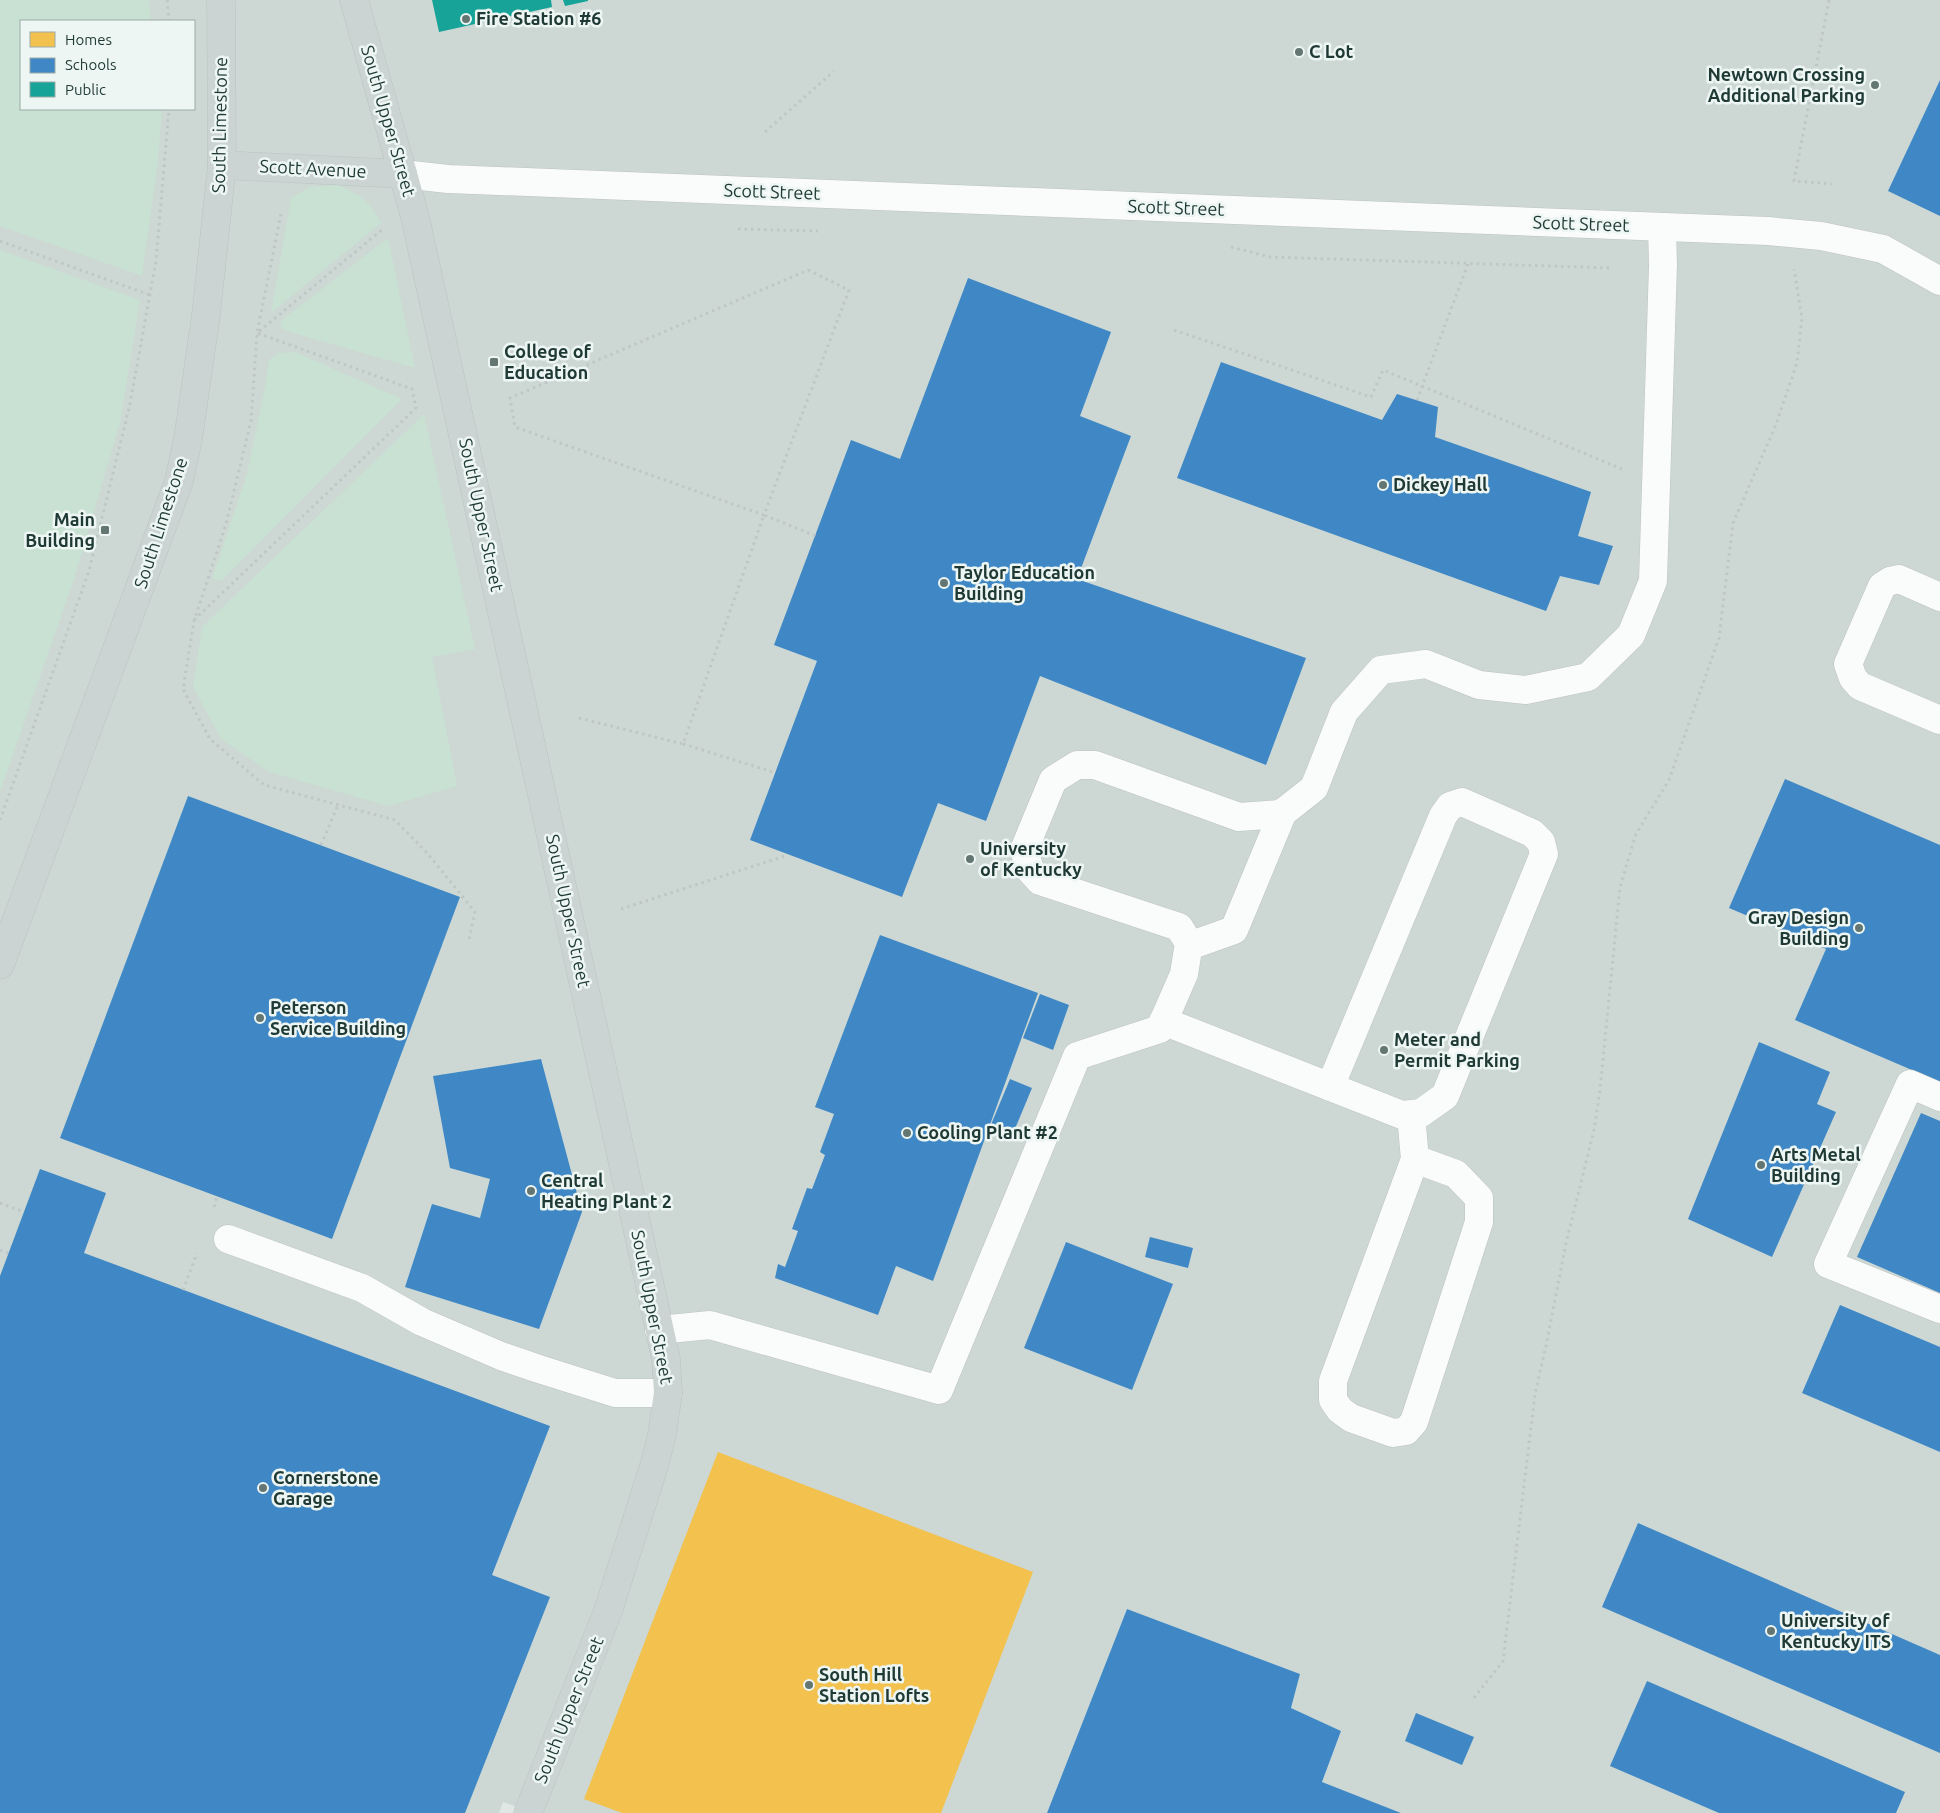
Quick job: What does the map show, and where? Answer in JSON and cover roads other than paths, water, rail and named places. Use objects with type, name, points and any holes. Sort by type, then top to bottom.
[{"type":"main road","name":"South Limestone","points":[[0,965],[179,481],[188,439],[206,315],[222,165],[221,0]]},
{"type":"main road","name":"South Upper Street","points":[[354,0],[415,217],[666,1360],[668,1393],[662,1435],[654,1466],[608,1611],[528,1813]]},
{"type":"main road","name":"Scott Avenue","points":[[222,165],[403,174]]},
{"type":"lane","name":"Scott Street","points":[[403,174],[458,180],[1768,231],[1821,236],[1883,249],[1940,281]]},
{"type":"lane","points":[[659,1330],[710,1325],[939,1390],[1077,1056],[1160,1029],[1184,974],[1189,943],[1179,927],[1040,881],[1030,870],[1024,850],[1053,780],[1077,765],[1095,765],[1240,817],[1281,814],[1314,788],[1344,712],[1381,670],[1426,664],[1479,685],[1526,690],[1588,677],[1631,635],[1653,581],[1663,265],[1662,227]]},
{"type":"lane","points":[[1940,597],[1899,579],[1890,581],[1882,586],[1848,664],[1860,686],[1940,720]]},
{"type":"lane","points":[[1163,1021],[1402,1116],[1421,1113],[1445,1096],[1544,854],[1541,842],[1532,833],[1462,802],[1450,806],[1443,816],[1330,1087]]},
{"type":"lane","points":[[1189,946],[1234,930],[1283,812]]},
{"type":"lane","points":[[1940,1097],[1910,1084],[1828,1264],[1940,1309]]},
{"type":"lane","points":[[1411,1115],[1415,1159],[1333,1381],[1333,1400],[1340,1410],[1351,1418],[1393,1433],[1406,1431],[1414,1422],[1479,1222],[1479,1198],[1456,1174],[1415,1159]]},
{"type":"lane","points":[[228,1239],[362,1288],[422,1322],[501,1356],[615,1393],[668,1393]]},
{"type":"place","name":"Fire Station #6","points":[[466,19]]},
{"type":"place","name":"C Lot","points":[[1299,52]]},
{"type":"place","name":"Newtown Crossing Additional Parking","points":[[1875,85]]},
{"type":"place","name":"College of Education","points":[[494,362]]},
{"type":"place","name":"Dickey Hall","points":[[1383,485]]},
{"type":"place","name":"Main Building","points":[[105,530]]},
{"type":"place","name":"Taylor Education Building","points":[[944,583]]},
{"type":"place","name":"University of Kentucky","points":[[970,859]]},
{"type":"place","name":"Gray Design Building","points":[[1859,928]]},
{"type":"place","name":"Peterson Service Building","points":[[260,1018]]},
{"type":"place","name":"Meter and Permit Parking","points":[[1384,1050]]},
{"type":"place","name":"Cooling Plant #2","points":[[907,1133]]},
{"type":"place","name":"Arts Metal Building","points":[[1761,1165]]},
{"type":"place","name":"Central Heating Plant 2","points":[[531,1191]]},
{"type":"place","name":"Cornerstone Garage","points":[[263,1488]]},
{"type":"place","name":"University of Kentucky ITS","points":[[1771,1631]]},
{"type":"place","name":"South Hill Station Lofts","points":[[809,1685]]}]
